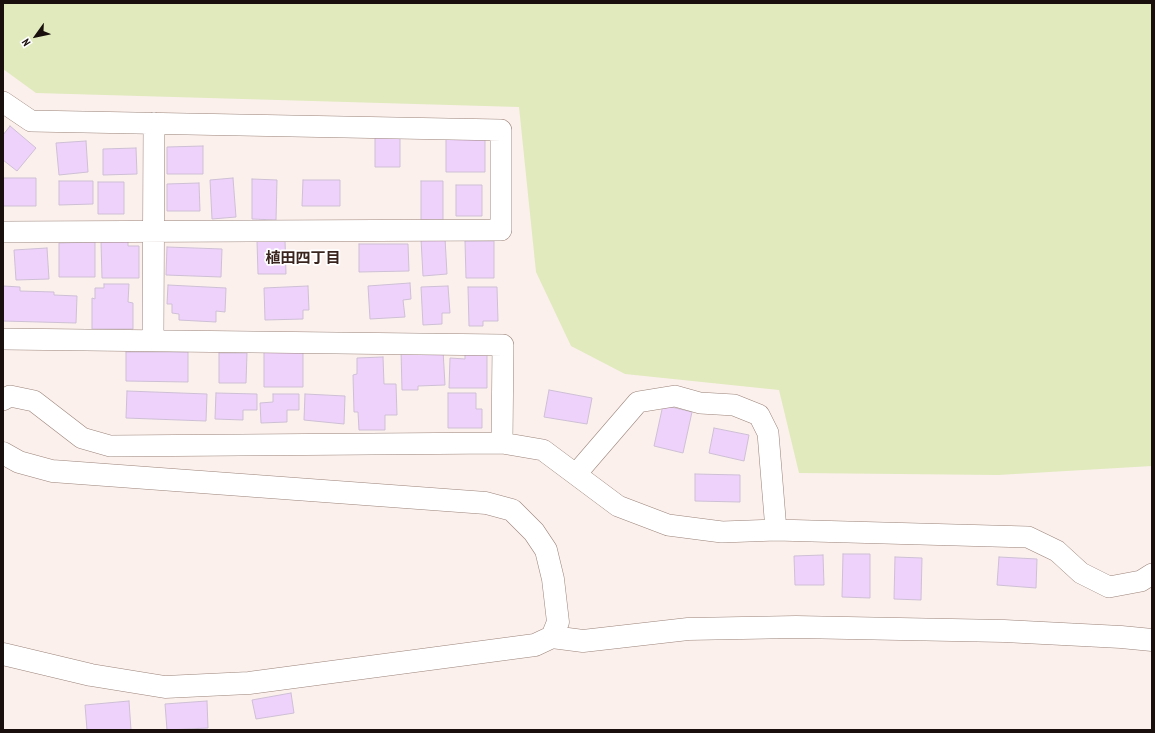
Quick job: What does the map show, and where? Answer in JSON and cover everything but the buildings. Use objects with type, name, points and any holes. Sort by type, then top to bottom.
[{"type":"street","points":[[3,102],[31,121],[501,130],[502,230],[3,232]]},
{"type":"street","points":[[153,340],[154,123]]},
{"type":"street","points":[[3,339],[503,345],[502,443]]},
{"type":"street","points":[[3,400],[10,396],[34,401],[82,438],[110,446],[502,443],[544,450],[618,506],[668,525],[722,532],[776,530],[1028,537],[1057,551],[1081,573],[1109,587],[1141,581],[1152,574]]},
{"type":"street","points":[[576,474],[638,402],[675,396],[700,402],[734,405],[759,415],[768,433],[776,530]]},
{"type":"street","points":[[3,453],[20,462],[52,471],[486,503],[512,510],[534,532],[546,550],[553,579],[558,622],[552,637]]},
{"type":"street","points":[[3,654],[91,675],[165,687],[249,684],[535,645],[552,637],[583,640],[688,629],[796,627],[1004,631],[1152,640]]},
{"type":"green space","points":[[3,3],[1152,3],[1152,466],[998,475],[799,473],[779,390],[625,374],[571,346],[536,272],[519,107],[36,93],[3,69]]},
{"type":"district","name":"植田四丁目","points":[[303,259]]}]
